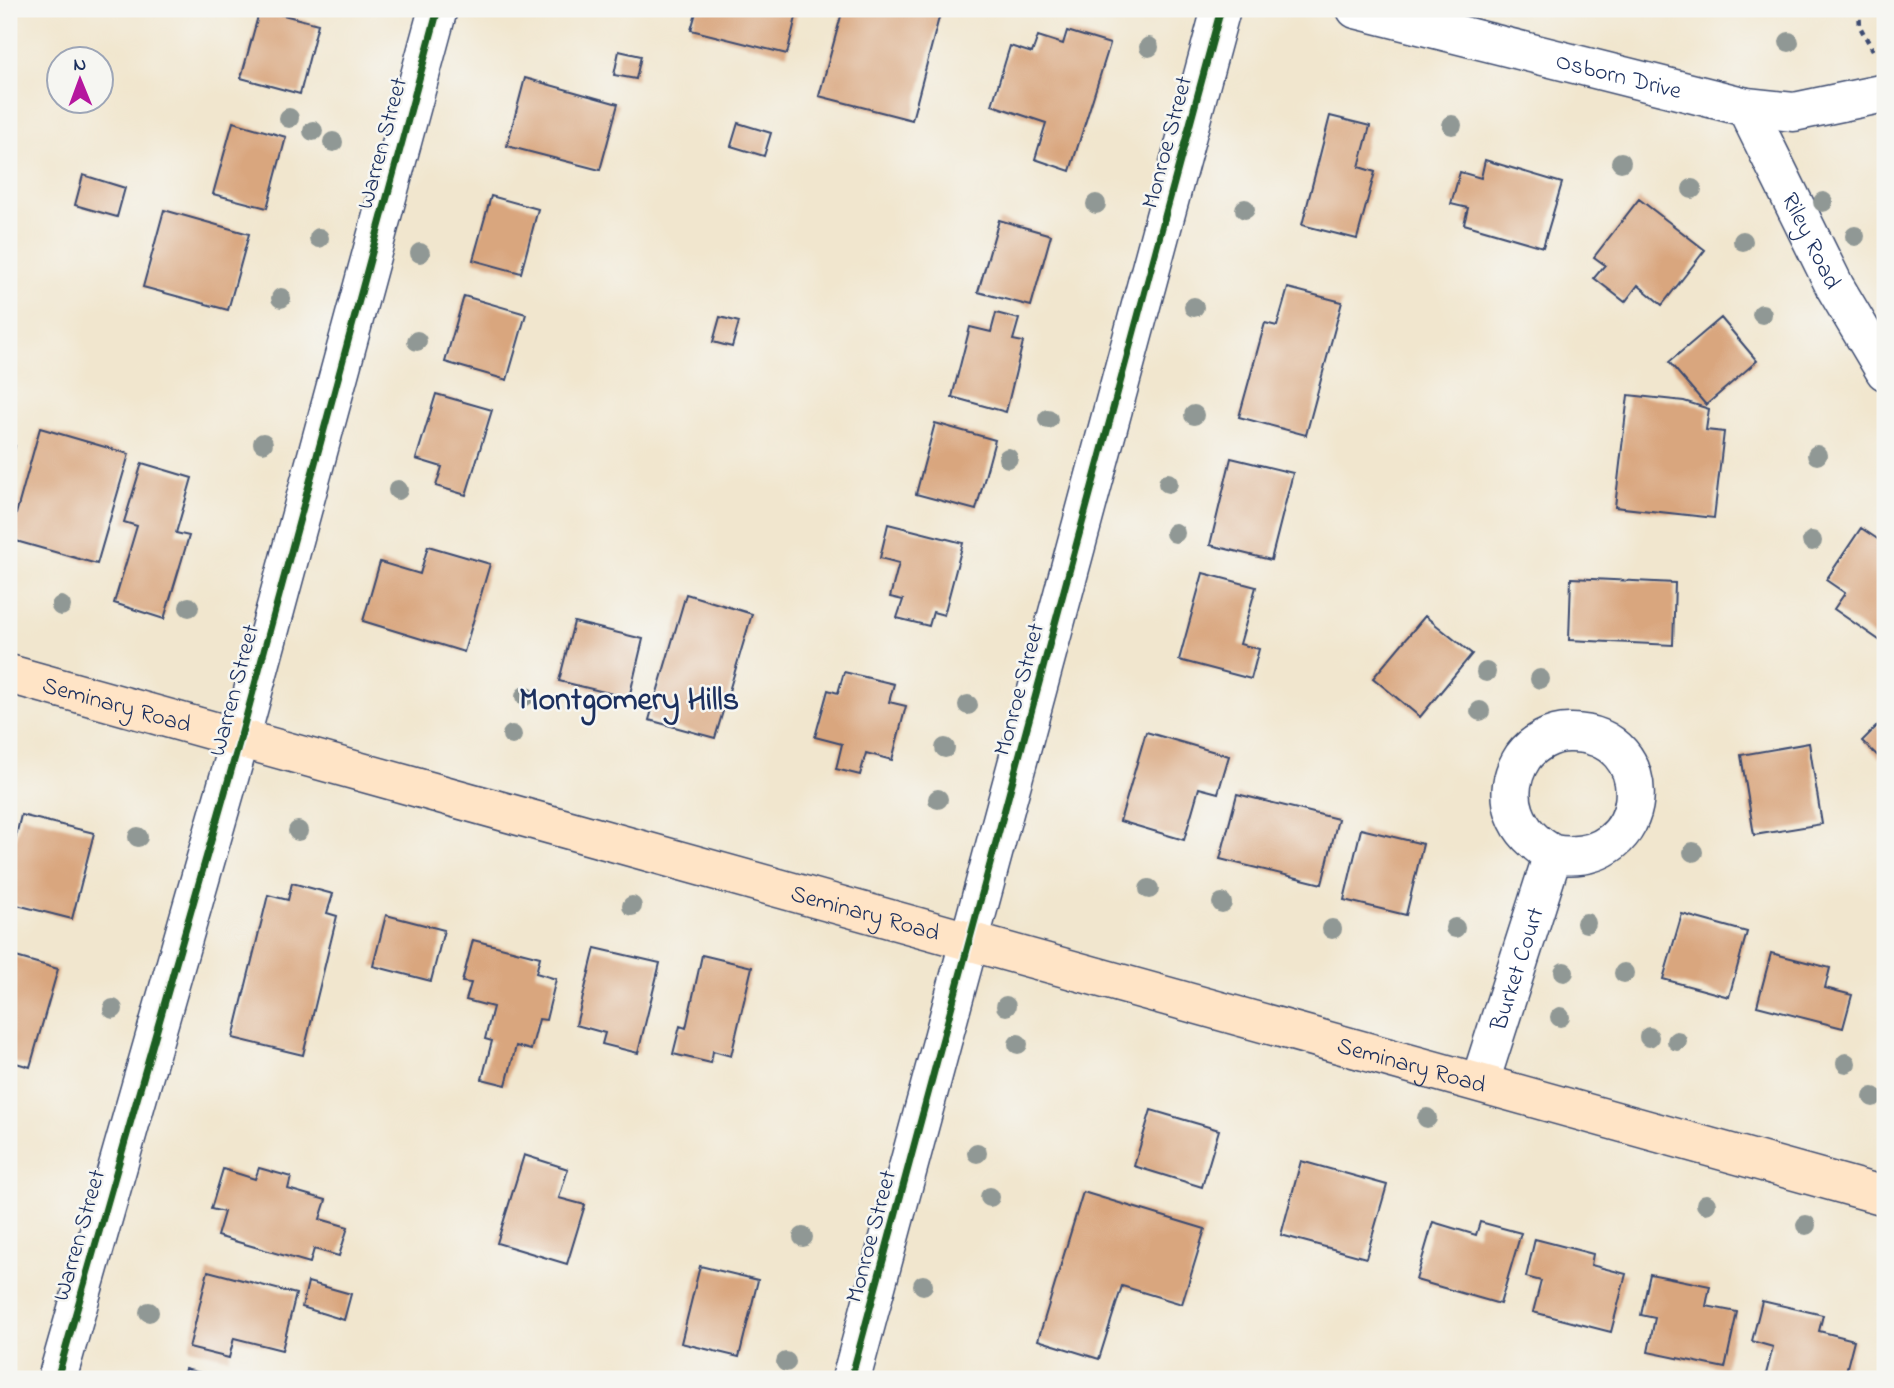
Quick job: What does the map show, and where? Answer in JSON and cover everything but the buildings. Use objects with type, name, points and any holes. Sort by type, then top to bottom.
[{"type":"main road","name":"Seminary Road","points":[[9,674],[241,736],[285,751],[969,944],[1480,1082],[1885,1196]]},
{"type":"street","name":"Warren Street","points":[[57,1379],[241,736],[438,9]]},
{"type":"street","name":"Monroe Street","points":[[850,1379],[1221,9]]},
{"type":"street","name":"Osborn Drive","points":[[1356,9],[1746,107],[1794,112],[1882,76]]},
{"type":"street","name":"Riley Road","points":[[1746,107],[1835,287],[1885,371]]},
{"type":"street","name":"Burket Court","points":[[1480,1082],[1553,854]]},
{"type":"path","points":[[1859,9],[1860,27],[1882,76]]},
{"type":"cycle path","points":[[57,1379],[241,736],[438,9]]},
{"type":"cycle path","points":[[851,1379],[1221,9]]},
{"type":"district","name":"Montgomery Hills","points":[[629,698]]}]
